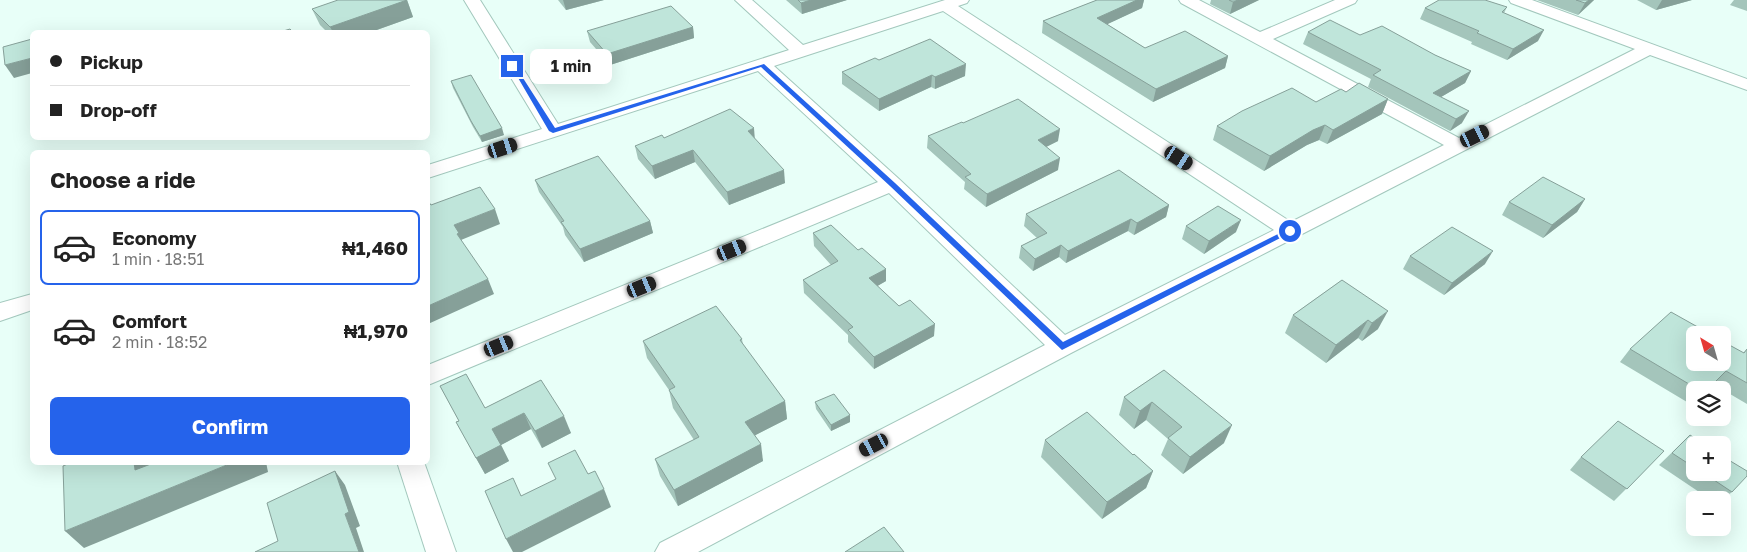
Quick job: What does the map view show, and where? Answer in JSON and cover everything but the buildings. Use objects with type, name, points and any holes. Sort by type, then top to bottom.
[{"type":"street","points":[[472,0],[553,131]]},
{"type":"street","points":[[743,0],[801,52]]},
{"type":"street","points":[[1186,0],[1458,145]]},
{"type":"street","points":[[1259,39],[1349,0]]},
{"type":"street","points":[[1517,0],[1747,84]]},
{"type":"street","points":[[430,171],[953,3],[1290,231]]},
{"type":"street","points":[[670,552],[1062,347],[1458,145],[1596,78],[1649,49]]},
{"type":"street","points":[[762,65],[892,184],[1062,347]]},
{"type":"street","points":[[430,374],[892,184]]},
{"type":"street","points":[[0,312],[30,303]]},
{"type":"street","points":[[411,465],[441,552]]},
{"type":"route","points":[[512,66],[553,131],[762,65],[892,184],[1062,347],[1290,231]]}]
